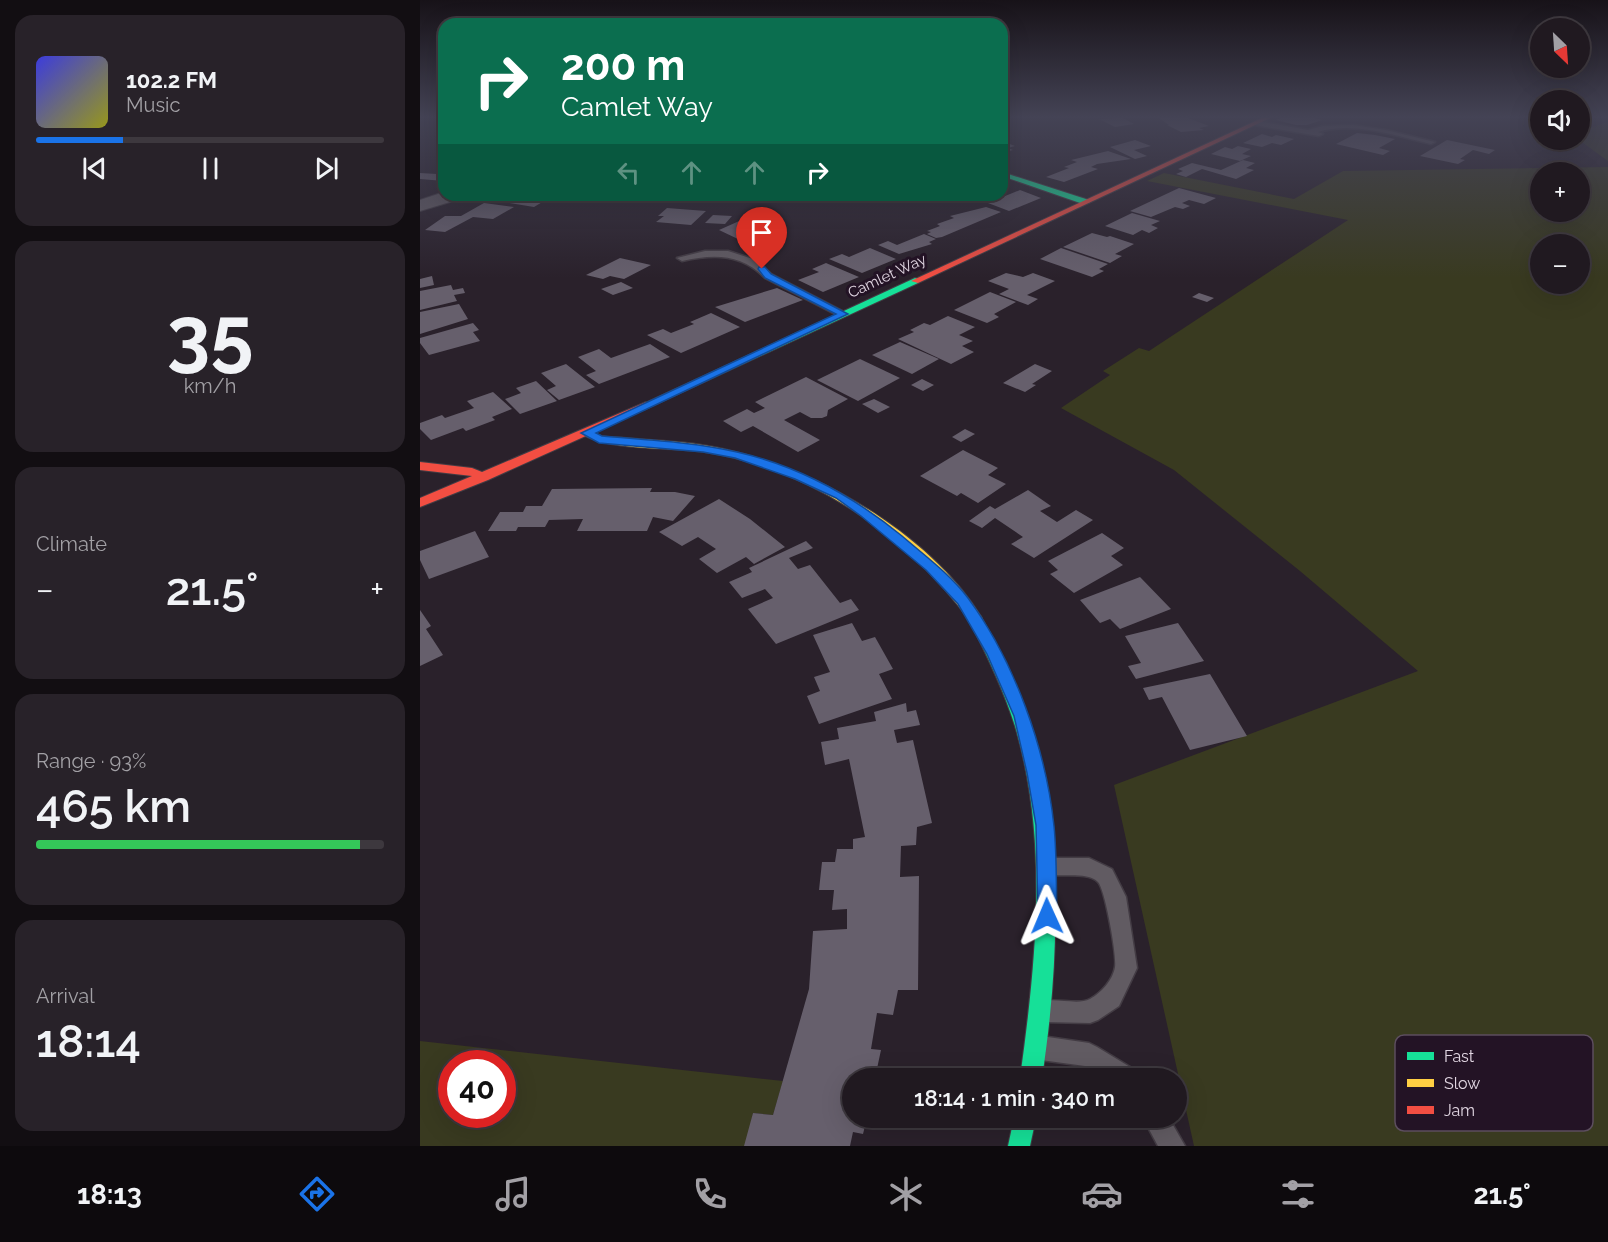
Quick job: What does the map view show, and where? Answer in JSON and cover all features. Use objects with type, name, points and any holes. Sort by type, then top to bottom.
[{"type":"street","name":"Camlet Way","points":[[420,503],[587,433],[1152,171]]},
{"type":"street","points":[[1008,176],[1086,202]]},
{"type":"street","points":[[420,195],[438,194]]},
{"type":"street","points":[[420,206],[438,200]]},
{"type":"street","points":[[587,433],[599,440],[703,449],[737,455],[800,476],[840,496],[866,513],[930,567],[963,601],[1004,672],[1022,716],[1036,773],[1045,825],[1047,916],[1040,1011],[1032,1068]]},
{"type":"street","points":[[420,466],[472,472],[484,477]]},
{"type":"street","points":[[1019,1146],[1023,1128]]},
{"type":"lane","points":[[682,258],[704,253],[730,254],[843,314]]},
{"type":"lane","points":[[1040,1011],[1090,1012],[1111,998],[1126,968],[1116,897],[1105,875],[1089,867],[1047,867]]},
{"type":"lane","points":[[1035,1048],[1089,1055],[1110,1068]]},
{"type":"lane","points":[[1161,1128],[1172,1146]]},
{"type":"green space","points":[[1342,171],[1530,171],[1530,222],[1590,222],[1590,171],[1608,171],[1608,1146],[1194,1146],[1187,1114],[1187,1068],[1177,1068],[1114,785],[1418,671],[1300,571],[1174,470],[1061,408],[1110,375],[1103,371],[1139,348],[1149,351],[1348,220],[1147,181],[1164,173],[1294,199]]},
{"type":"green space","points":[[420,1041],[502,1050],[438,1050],[438,1128],[516,1128],[516,1052],[783,1081],[773,1115],[753,1113],[746,1146],[420,1146]]},
{"type":"building","points":[[1060,171],[1092,171],[1064,182],[1046,177]]},
{"type":"building","points":[[1182,171],[1197,171],[1186,177],[1176,174]]},
{"type":"building","points":[[1210,171],[1251,171],[1236,179]]},
{"type":"building","points":[[420,173],[437,174],[438,180],[420,179]]},
{"type":"building","points":[[1179,188],[1216,198],[1204,204],[1189,200],[1182,203],[1190,206],[1183,209],[1175,207],[1151,217],[1130,211]]},
{"type":"building","points":[[1020,190],[1041,198],[1009,211],[988,203],[1008,201],[1008,195]]},
{"type":"building","points":[[506,201],[544,201],[534,207],[503,202]]},
{"type":"building","points":[[484,203],[514,207],[493,219],[473,217],[445,232],[425,230],[445,216],[461,216]]},
{"type":"building","points":[[986,207],[1001,212],[942,237],[936,238],[927,234],[931,232],[927,231],[940,226],[937,224],[954,218],[950,216]]},
{"type":"building","points":[[667,208],[706,211],[691,225],[656,222],[664,216],[658,216]]},
{"type":"building","points":[[1132,213],[1160,221],[1151,225],[1158,228],[1149,233],[1142,230],[1133,235],[1105,226]]},
{"type":"building","points":[[713,215],[732,216],[725,224],[705,223]]},
{"type":"building","points":[[746,218],[772,230],[740,240],[719,230]]},
{"type":"building","points":[[1092,233],[1134,244],[1115,254],[1122,256],[1110,263],[1063,247]]},
{"type":"building","points":[[924,234],[936,239],[929,242],[932,244],[899,254],[878,245],[888,241],[897,245]]},
{"type":"building","points":[[870,248],[896,259],[862,273],[829,259],[842,254],[849,257]]},
{"type":"building","points":[[1061,248],[1108,264],[1099,269],[1104,271],[1092,277],[1040,259]]},
{"type":"building","points":[[620,258],[651,265],[624,279],[610,276],[603,279],[586,275]]},
{"type":"building","points":[[826,263],[859,277],[823,292],[798,280],[819,272],[812,269]]},
{"type":"building","points":[[1006,273],[1023,277],[1033,273],[1055,281],[1027,295],[1038,299],[1028,305],[999,294],[1009,289],[988,281]]},
{"type":"building","points":[[432,276],[434,285],[420,288],[420,279]]},
{"type":"building","points":[[621,282],[633,288],[613,295],[601,289]]},
{"type":"building","points":[[451,285],[453,290],[463,288],[465,293],[454,295],[457,301],[420,310],[420,291]]},
{"type":"building","points":[[777,288],[803,300],[745,322],[715,307]]},
{"type":"building","points":[[990,292],[1016,302],[994,314],[999,317],[987,323],[954,310]]},
{"type":"building","points":[[1199,293],[1214,298],[1207,302],[1192,297]]},
{"type":"building","points":[[459,304],[468,319],[420,334],[420,312]]},
{"type":"building","points":[[711,313],[740,327],[681,353],[647,335],[663,329],[671,333],[694,324],[690,322]]},
{"type":"building","points":[[948,316],[975,327],[959,335],[973,341],[962,346],[974,352],[951,364],[898,339],[914,332],[910,330],[924,323],[930,325]]},
{"type":"building","points":[[473,323],[479,330],[473,332],[480,341],[429,355],[420,343],[420,338]]},
{"type":"building","points":[[900,342],[939,359],[912,374],[872,355]]},
{"type":"building","points":[[650,344],[670,357],[599,384],[586,375],[596,371],[578,357],[599,349],[611,358]]},
{"type":"building","points":[[860,359],[900,378],[858,401],[817,380]]},
{"type":"building","points":[[566,364],[595,387],[559,400],[547,390],[556,386],[541,373]]},
{"type":"building","points":[[1035,364],[1052,371],[1032,384],[1036,385],[1025,392],[1003,383]]},
{"type":"building","points":[[806,377],[848,399],[828,410],[827,416],[822,418],[811,418],[800,412],[784,420],[820,440],[798,452],[753,426],[741,432],[723,421],[747,409],[754,413],[765,408],[755,402]]},
{"type":"building","points":[[922,379],[934,385],[923,391],[911,385]]},
{"type":"building","points":[[536,381],[557,401],[520,414],[505,399],[521,393],[516,388]]},
{"type":"building","points":[[493,392],[512,409],[492,417],[495,420],[466,431],[463,428],[431,440],[420,429],[420,423],[442,415],[445,418],[474,408],[467,401]]},
{"type":"building","points":[[874,399],[890,407],[878,413],[862,404]]},
{"type":"building","points":[[965,429],[975,434],[961,442],[952,437]]},
{"type":"building","points":[[963,450],[998,468],[988,475],[1006,484],[978,503],[961,493],[957,496],[920,476]]},
{"type":"building","points":[[652,488],[650,492],[675,492],[695,496],[673,521],[653,517],[647,531],[577,531],[583,519],[549,520],[545,527],[518,527],[516,531],[488,531],[500,512],[523,512],[526,506],[542,506],[552,489]]},
{"type":"building","points":[[1028,490],[1051,506],[1040,511],[1057,522],[1076,510],[1093,520],[1034,558],[1011,544],[1023,537],[995,518],[982,528],[969,521],[990,506],[995,509]]},
{"type":"building","points":[[719,499],[750,519],[785,547],[754,564],[746,557],[717,573],[699,559],[716,549],[698,537],[682,546],[659,532]]},
{"type":"building","points":[[475,531],[489,557],[429,579],[420,560],[420,551]]},
{"type":"building","points":[[1102,533],[1124,548],[1111,556],[1123,565],[1074,593],[1050,574],[1058,570],[1048,561]]},
{"type":"building","points":[[806,541],[813,548],[789,558],[798,569],[810,565],[840,603],[851,599],[859,610],[776,644],[748,609],[773,598],[765,589],[742,598],[729,582],[752,572],[749,568]]},
{"type":"building","points":[[1140,577],[1171,609],[1120,629],[1110,619],[1100,623],[1080,600]]},
{"type":"building","points":[[420,610],[431,626],[426,629],[443,655],[420,666]]},
{"type":"building","points":[[852,623],[862,641],[875,637],[893,669],[879,674],[892,699],[819,724],[807,696],[820,691],[814,677],[830,672],[813,635]]},
{"type":"building","points":[[1178,623],[1204,661],[1136,679],[1128,666],[1141,663],[1125,636]]},
{"type":"building","points":[[1210,674],[1247,736],[1190,750],[1162,697],[1149,700],[1143,688]]},
{"type":"building","points":[[906,703],[907,712],[916,710],[920,725],[894,730],[897,743],[913,740],[932,823],[917,827],[916,845],[901,846],[900,877],[919,876],[918,990],[898,990],[893,1015],[877,1013],[871,1049],[881,1050],[877,1068],[842,1068],[842,1128],[864,1128],[863,1134],[853,1132],[850,1146],[744,1146],[753,1113],[773,1115],[809,989],[813,931],[847,929],[847,909],[832,910],[834,890],[819,890],[822,862],[835,862],[837,849],[853,849],[853,839],[865,837],[849,759],[825,765],[821,742],[839,739],[837,728],[876,721],[874,712]]},
{"type":"traffic: fast","points":[[1008,176],[1086,202]]},
{"type":"traffic: fast","points":[[646,405],[915,281]]},
{"type":"traffic: fast","points":[[975,618],[1003,672],[1023,727],[1036,784],[1044,842],[1046,901],[1044,960],[1032,1068]]},
{"type":"traffic: fast","points":[[1019,1146],[1023,1128]]},
{"type":"traffic: slow","points":[[587,433],[599,439],[722,452],[771,466],[804,480],[838,497],[902,540],[955,591],[975,618]]},
{"type":"traffic: jam","points":[[915,281],[1152,171]]},
{"type":"traffic: jam","points":[[420,503],[646,405]]},
{"type":"traffic: jam","points":[[420,466],[472,472],[484,477]]},
{"type":"route","points":[[762,269],[768,276],[843,314],[587,433],[599,440],[703,449],[737,455],[800,476],[840,496],[891,532],[963,601],[1004,672],[1022,716],[1036,773],[1045,825],[1047,916]]}]
